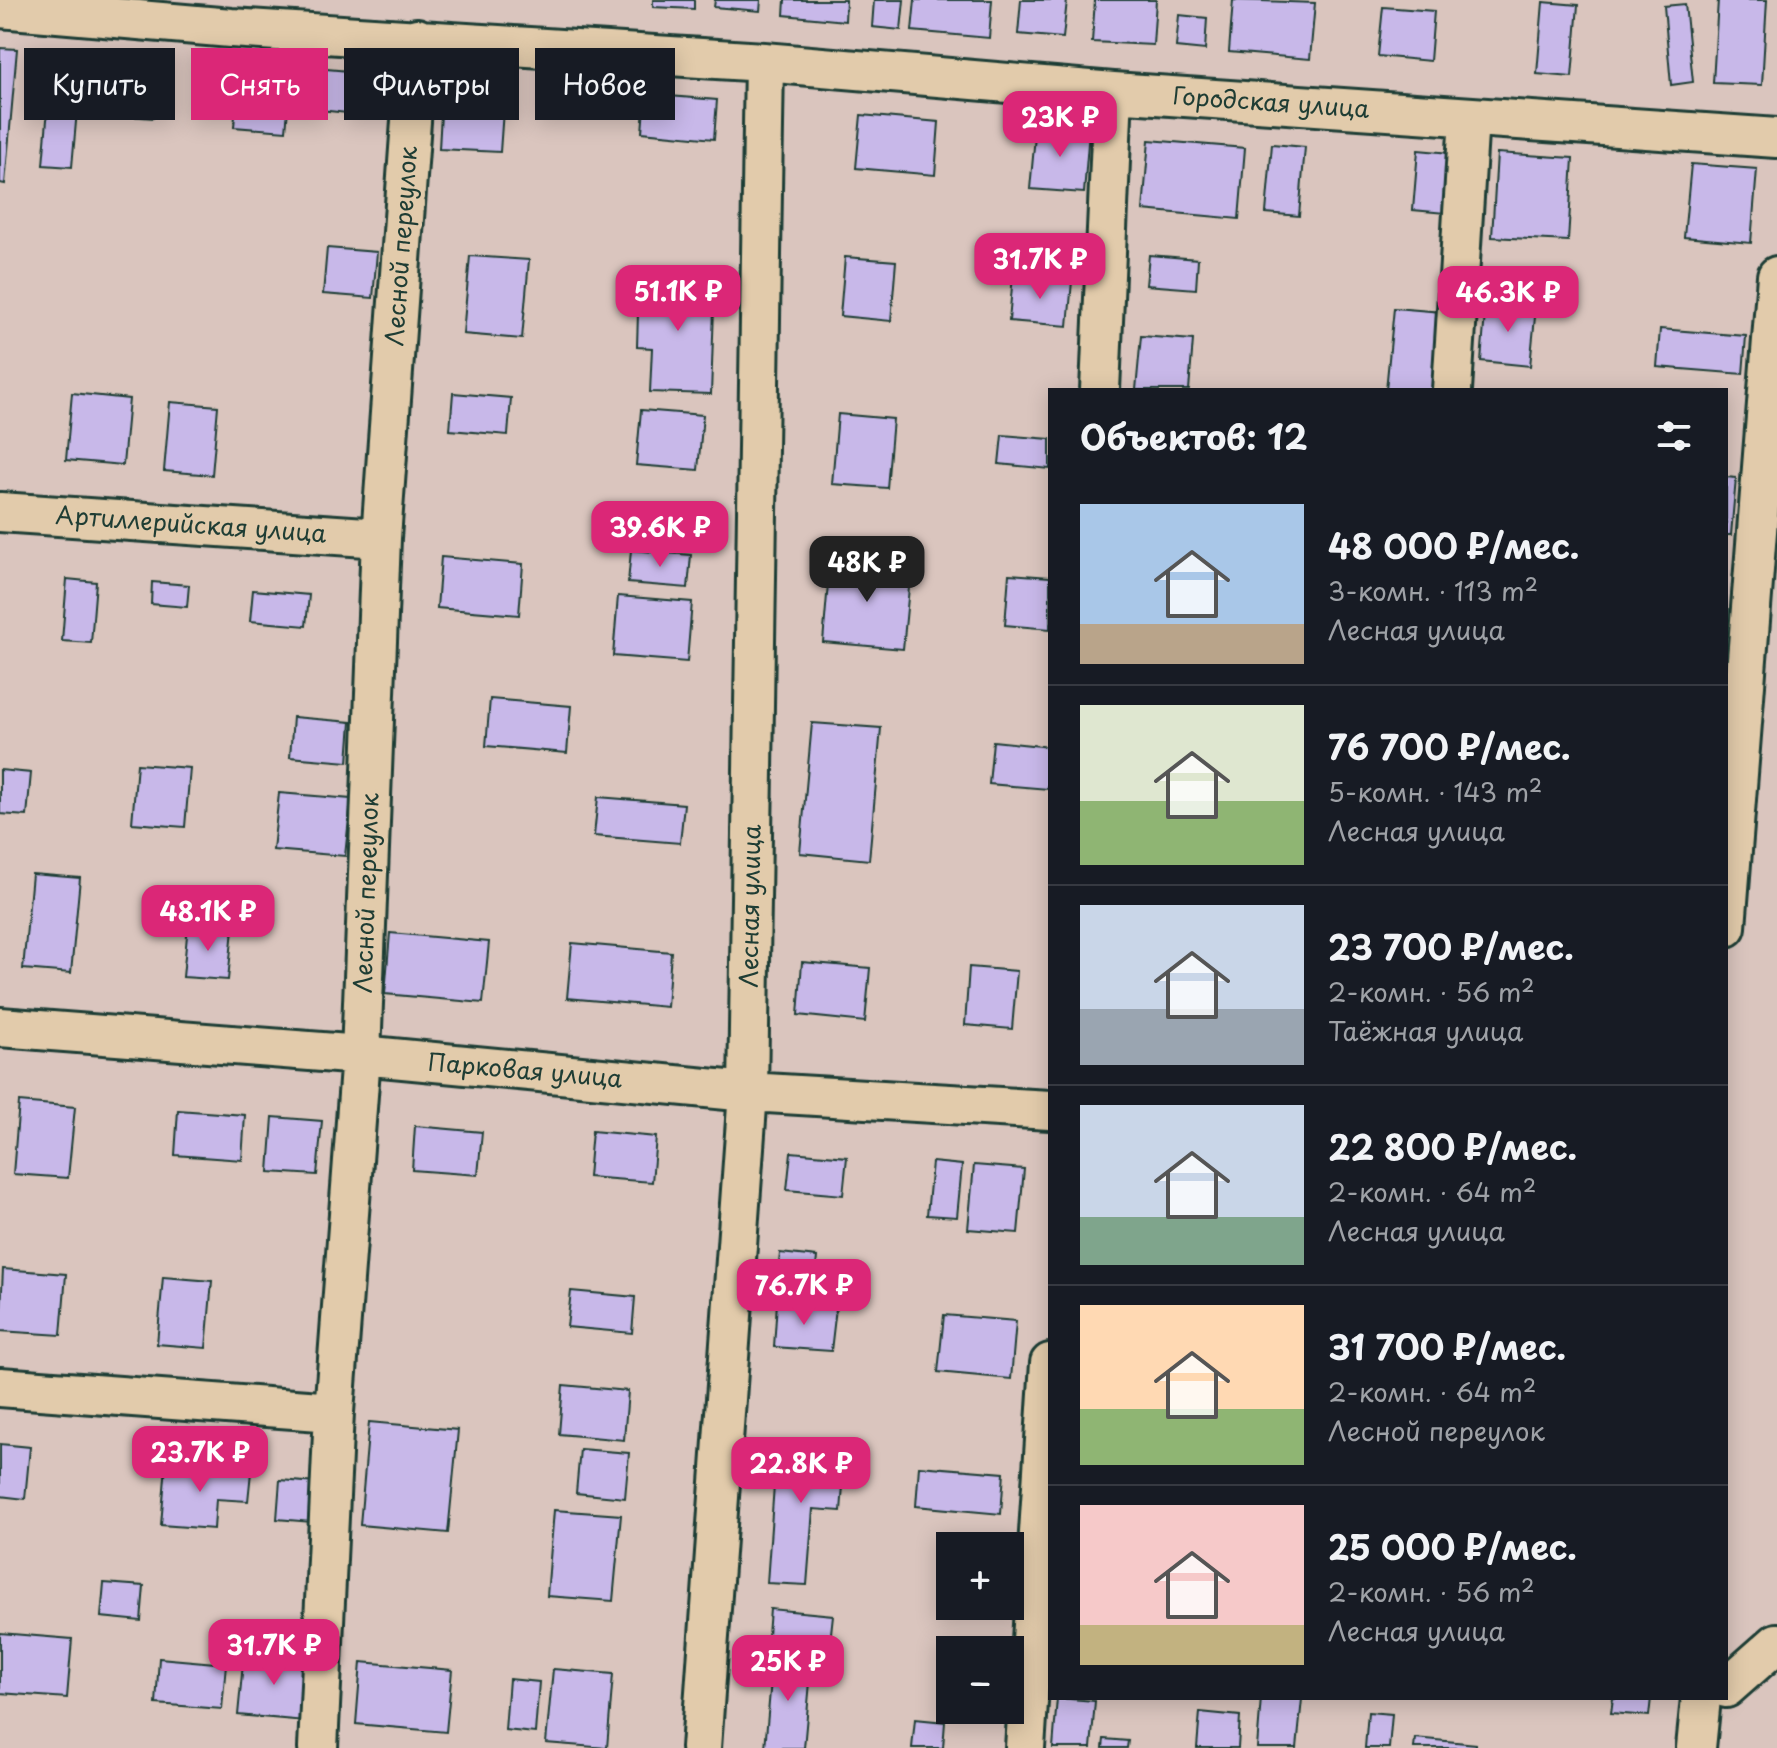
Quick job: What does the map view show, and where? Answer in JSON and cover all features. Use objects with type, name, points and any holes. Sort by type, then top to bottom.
[{"type":"street","name":"Городская улица","points":[[0,8],[231,28],[764,62],[1113,92],[1777,138]]},
{"type":"street","name":"Лесной переулок","points":[[318,1748],[334,1412],[361,1055],[381,538],[417,38]]},
{"type":"street","name":"Лесная улица","points":[[701,1748],[748,1092],[764,62]]},
{"type":"street","points":[[1100,388],[1113,92]]},
{"type":"street","points":[[1452,388],[1469,117]]},
{"type":"street","points":[[1728,901],[1777,276]]},
{"type":"street","name":"Артиллерийская улица","points":[[0,512],[381,538]]},
{"type":"street","name":"Парковая улица","points":[[0,1027],[361,1055],[748,1092],[1048,1110]]},
{"type":"street","points":[[0,1387],[334,1412]]},
{"type":"street","points":[[1025,1748],[1048,1394]]},
{"type":"street","points":[[1728,1690],[1777,1643]]},
{"type":"building","points":[[653,0],[694,0],[694,9],[653,7]]},
{"type":"building","points":[[715,0],[761,0],[760,11],[714,7]]},
{"type":"building","points":[[785,0],[846,0],[845,21],[784,15]]},
{"type":"building","points":[[874,0],[904,0],[901,30],[872,27]]},
{"type":"building","points":[[915,0],[992,0],[989,38],[912,31]]},
{"type":"building","points":[[1021,0],[1067,0],[1063,38],[1018,34]]},
{"type":"building","points":[[1095,0],[1156,0],[1153,45],[1092,42]]},
{"type":"building","points":[[1233,0],[1315,3],[1310,59],[1229,52]]},
{"type":"building","points":[[1718,0],[1767,0],[1762,85],[1713,83]]},
{"type":"building","points":[[1543,2],[1578,5],[1572,77],[1537,74]]},
{"type":"building","points":[[1685,4],[1693,82],[1671,85],[1664,6]]},
{"type":"building","points":[[1383,7],[1434,11],[1430,61],[1378,56]]},
{"type":"building","points":[[1179,15],[1207,18],[1205,50],[1176,47]]},
{"type":"building","points":[[0,48],[17,49],[5,184],[0,183]]},
{"type":"building","points":[[328,69],[344,71],[344,113],[328,111]]},
{"type":"building","points":[[675,96],[717,100],[714,139],[642,132],[643,120],[675,120]]},
{"type":"building","points":[[861,115],[939,122],[935,175],[856,168]]},
{"type":"building","points":[[47,120],[76,120],[72,167],[43,165]]},
{"type":"building","points":[[235,120],[287,120],[286,131],[234,127]]},
{"type":"building","points":[[441,120],[502,120],[500,152],[439,149]]},
{"type":"building","points":[[1036,125],[1089,130],[1084,193],[1030,189]]},
{"type":"building","points":[[1149,140],[1245,148],[1239,219],[1143,210]]},
{"type":"building","points":[[1272,144],[1305,147],[1299,216],[1266,213]]},
{"type":"building","points":[[1418,150],[1450,153],[1445,213],[1413,210]]},
{"type":"building","points":[[1497,153],[1573,158],[1568,241],[1492,237]]},
{"type":"building","points":[[1691,164],[1757,169],[1751,243],[1684,237]]},
{"type":"building","points":[[327,248],[377,252],[373,298],[323,294]]},
{"type":"building","points":[[1149,255],[1198,259],[1196,289],[1146,285]]},
{"type":"building","points":[[470,256],[529,260],[522,339],[463,334]]},
{"type":"building","points":[[845,257],[896,261],[891,321],[840,316]]},
{"type":"building","points":[[1013,275],[1072,281],[1068,326],[1009,321]]},
{"type":"building","points":[[639,278],[715,280],[711,394],[650,392],[652,348],[637,347]]},
{"type":"building","points":[[1486,302],[1536,307],[1530,366],[1481,361]]},
{"type":"building","points":[[1394,308],[1442,312],[1435,388],[1386,388]]},
{"type":"building","points":[[1660,329],[1746,336],[1743,374],[1657,367]]},
{"type":"building","points":[[1141,336],[1193,340],[1189,388],[1136,388]]},
{"type":"building","points":[[72,393],[129,399],[123,465],[66,460]]},
{"type":"building","points":[[453,393],[511,398],[508,435],[450,430]]},
{"type":"building","points":[[170,402],[218,406],[212,475],[164,471]]},
{"type":"building","points":[[641,410],[703,415],[698,470],[636,465]]},
{"type":"building","points":[[838,414],[893,419],[887,488],[832,484]]},
{"type":"building","points":[[1002,435],[1048,439],[1048,469],[999,464]]},
{"type":"building","points":[[1728,477],[1736,478],[1731,535],[1728,535]]},
{"type":"building","points":[[631,550],[691,555],[688,588],[628,583]]},
{"type":"building","points":[[441,557],[523,564],[519,615],[437,608]]},
{"type":"building","points":[[830,560],[911,567],[903,649],[823,642]]},
{"type":"building","points":[[1009,574],[1048,577],[1048,629],[1005,625]]},
{"type":"building","points":[[67,579],[96,582],[91,643],[62,641]]},
{"type":"building","points":[[152,582],[189,585],[187,607],[151,604]]},
{"type":"building","points":[[253,590],[309,595],[306,626],[250,621]]},
{"type":"building","points":[[618,596],[692,602],[687,662],[613,656]]},
{"type":"building","points":[[490,699],[571,706],[567,753],[486,746]]},
{"type":"building","points":[[293,717],[351,722],[348,762],[290,757]]},
{"type":"building","points":[[812,723],[881,728],[869,860],[800,853]]},
{"type":"building","points":[[993,741],[1048,747],[1048,789],[989,784]]},
{"type":"building","points":[[137,764],[190,768],[185,827],[132,823]]},
{"type":"building","points":[[0,770],[31,773],[27,816],[0,814]]},
{"type":"building","points":[[279,793],[351,799],[345,856],[273,850]]},
{"type":"building","points":[[598,797],[684,804],[680,843],[594,836]]},
{"type":"building","points":[[32,874],[80,878],[71,973],[23,969]]},
{"type":"building","points":[[188,925],[233,929],[228,980],[183,977]]},
{"type":"building","points":[[390,933],[489,942],[483,1003],[385,994]]},
{"type":"building","points":[[572,943],[671,952],[667,1007],[567,998]]},
{"type":"building","points":[[802,962],[870,968],[865,1022],[798,1015]]},
{"type":"building","points":[[969,967],[1017,971],[1012,1029],[965,1025]]},
{"type":"building","points":[[19,1102],[75,1107],[68,1178],[13,1174]]},
{"type":"building","points":[[178,1110],[245,1115],[242,1160],[175,1155]]},
{"type":"building","points":[[273,1117],[322,1121],[317,1175],[269,1172]]},
{"type":"building","points":[[415,1126],[482,1132],[478,1175],[412,1170]]},
{"type":"building","points":[[592,1131],[656,1137],[652,1182],[588,1177]]},
{"type":"building","points":[[791,1152],[847,1157],[843,1195],[787,1190]]},
{"type":"building","points":[[932,1162],[962,1165],[957,1217],[927,1215]]},
{"type":"building","points":[[974,1165],[1024,1169],[1018,1233],[968,1229]]},
{"type":"building","points":[[780,1253],[817,1257],[813,1298],[776,1295]]},
{"type":"building","points":[[3,1269],[66,1274],[61,1335],[0,1331]]},
{"type":"building","points":[[163,1277],[212,1281],[206,1348],[157,1344]]},
{"type":"building","points":[[571,1291],[635,1297],[632,1333],[567,1327]]},
{"type":"building","points":[[777,1302],[836,1308],[831,1351],[774,1347]]},
{"type":"building","points":[[944,1315],[1016,1321],[1011,1379],[938,1372]]},
{"type":"building","points":[[563,1385],[628,1391],[624,1440],[559,1434]]},
{"type":"building","points":[[369,1422],[458,1430],[448,1533],[360,1525]]},
{"type":"building","points":[[777,1443],[846,1448],[841,1511],[813,1509],[807,1585],[767,1583]]},
{"type":"building","points":[[0,1444],[30,1447],[25,1499],[0,1496]]},
{"type":"building","points":[[580,1449],[629,1453],[625,1498],[576,1493]]},
{"type":"building","points":[[166,1465],[251,1472],[248,1501],[216,1499],[214,1529],[161,1525]]},
{"type":"building","points":[[919,1466],[1004,1473],[1001,1514],[916,1506]]},
{"type":"building","points":[[280,1480],[316,1483],[312,1522],[277,1519]]},
{"type":"building","points":[[554,1510],[621,1515],[613,1601],[547,1596]]},
{"type":"building","points":[[104,1583],[144,1586],[141,1621],[101,1617]]},
{"type":"building","points":[[770,1609],[833,1615],[830,1642],[768,1636]]},
{"type":"building","points":[[0,1633],[72,1639],[67,1698],[0,1693]]},
{"type":"building","points":[[244,1653],[310,1659],[305,1721],[238,1715]]},
{"type":"building","points":[[773,1657],[812,1660],[804,1748],[765,1748]]},
{"type":"building","points":[[159,1658],[226,1664],[222,1709],[156,1704]]},
{"type":"building","points":[[361,1662],[452,1670],[446,1732],[356,1724]]},
{"type":"building","points":[[553,1669],[613,1674],[607,1748],[546,1743]]},
{"type":"building","points":[[509,1679],[539,1682],[535,1733],[505,1730]]},
{"type":"building","points":[[1057,1700],[1095,1701],[1091,1748],[1053,1748]]},
{"type":"building","points":[[1261,1700],[1302,1700],[1297,1748],[1257,1748]]},
{"type":"building","points":[[1613,1700],[1651,1700],[1649,1716],[1611,1713]]},
{"type":"building","points":[[1200,1712],[1240,1716],[1238,1748],[1197,1748]]},
{"type":"building","points":[[1368,1712],[1392,1714],[1389,1748],[1365,1748]]},
{"type":"building","points":[[915,1719],[945,1724],[943,1748],[912,1748]]},
{"type":"building","points":[[1415,1738],[1476,1744],[1476,1748],[1414,1748]]},
{"type":"building","points":[[1104,1739],[1128,1741],[1127,1748],[1103,1748]]}]
